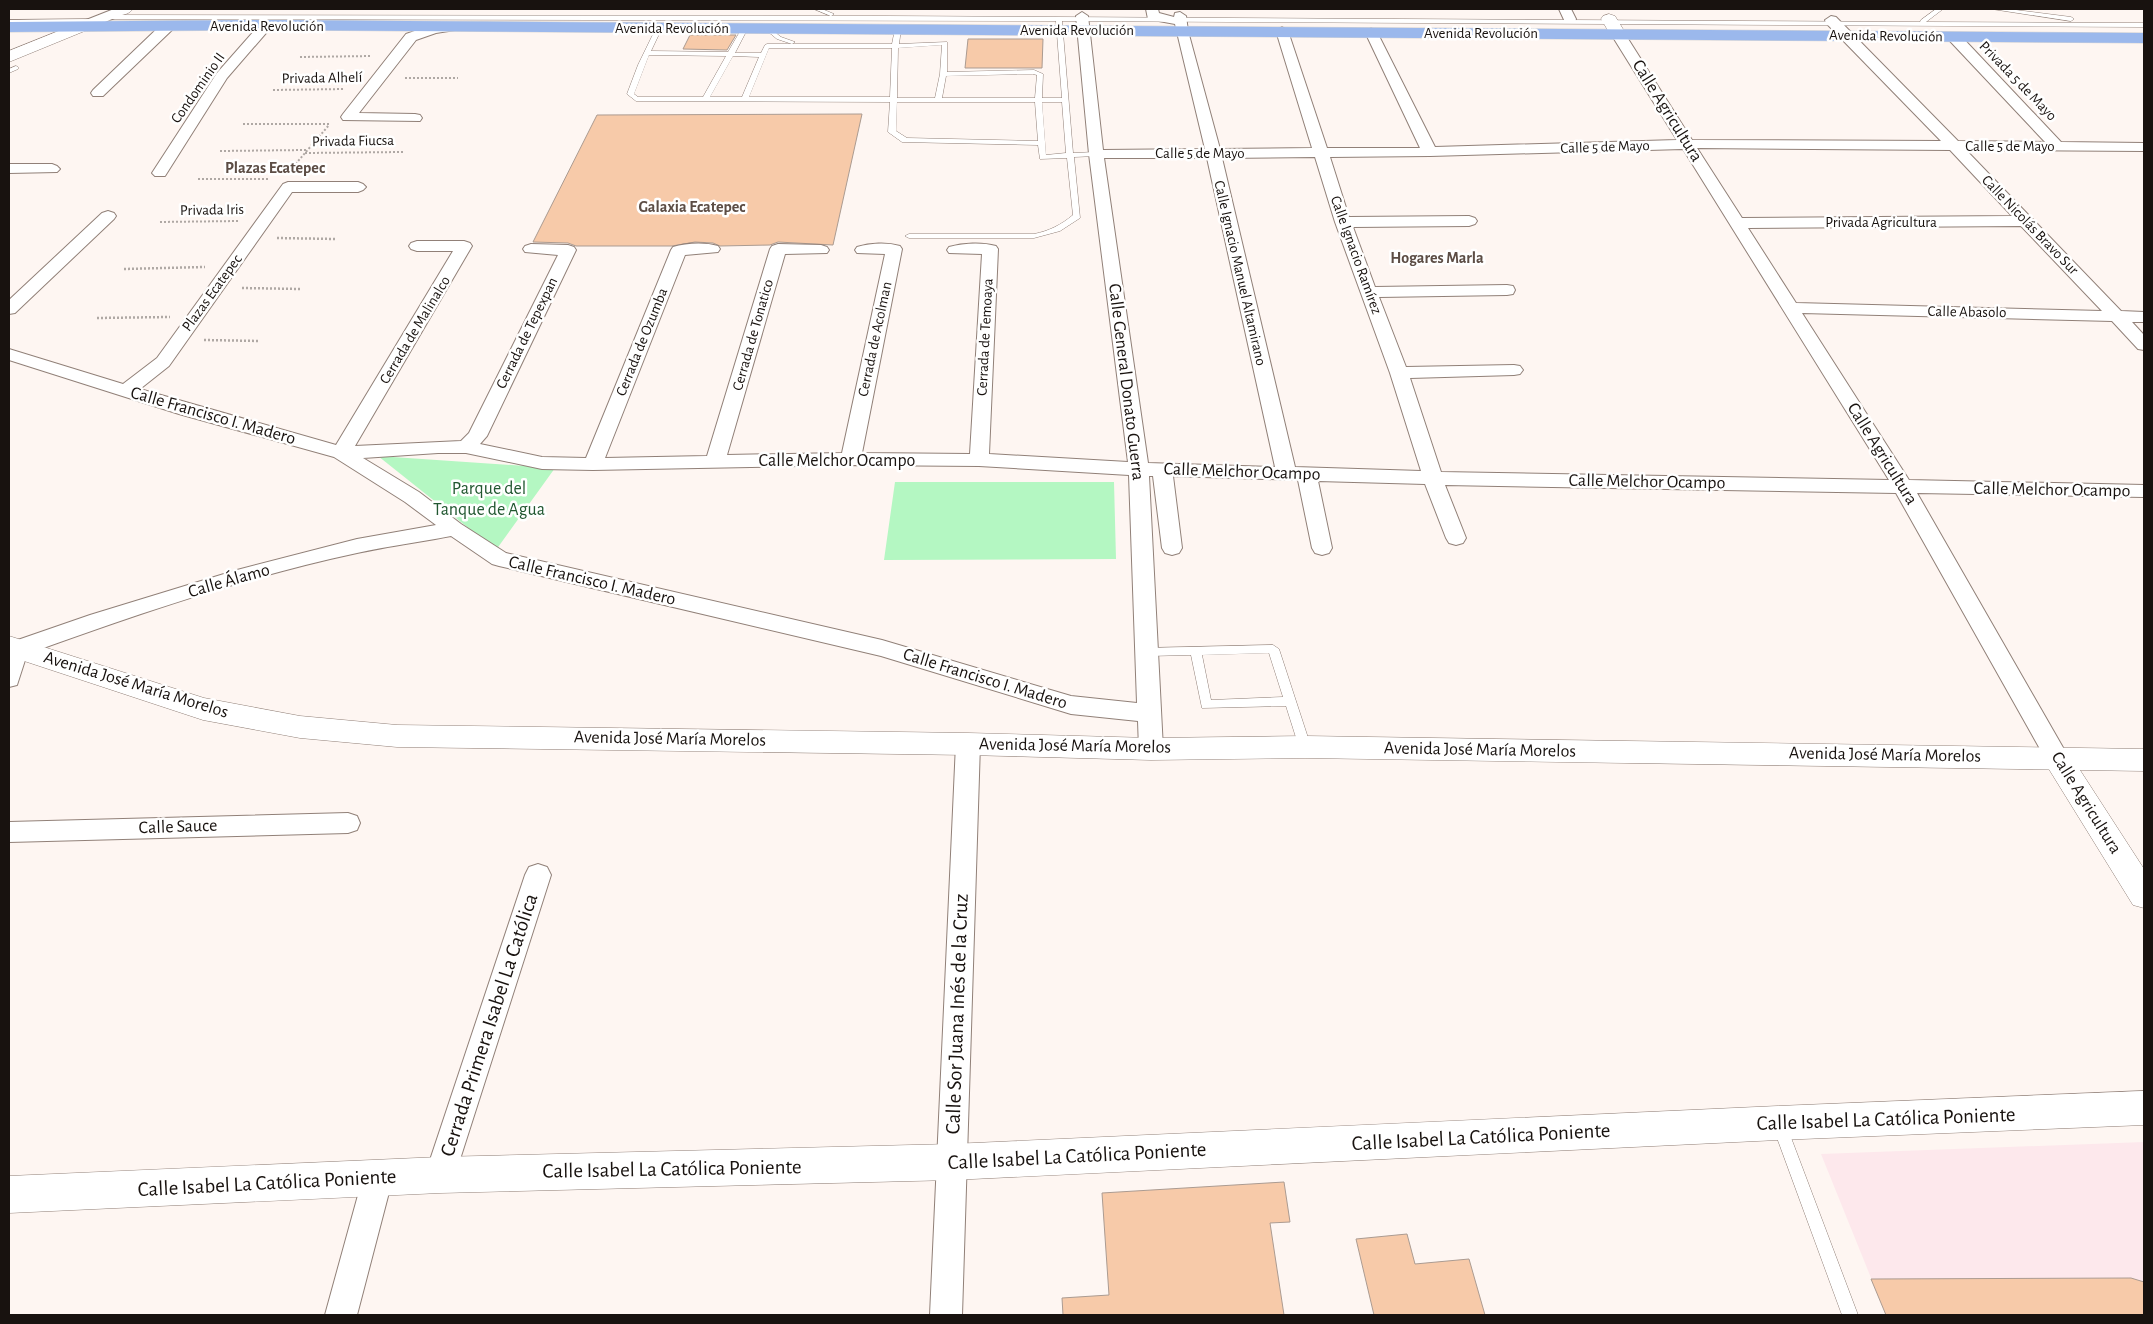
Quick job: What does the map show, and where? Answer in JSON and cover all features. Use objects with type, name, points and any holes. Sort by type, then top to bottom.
[{"type":"main road","name":"Avenida Revolución","points":[[9,10],[423,10],[452,16],[659,28],[768,29],[898,29],[1171,18],[1568,14],[1613,26]]},
{"type":"main road","name":"Avenida Revolución","points":[[9,27],[93,22],[168,26],[380,27],[452,16],[621,12],[824,11],[1036,12],[1060,23]]},
{"type":"main road","name":"Avenida Revolución","points":[[1083,23],[1171,18],[1282,31],[1371,32],[1613,26],[1838,28],[1954,37],[2144,38]]},
{"type":"main road","name":"Avenida Revolución","points":[[1838,28],[1923,21],[2144,23]]},
{"type":"main road","points":[[11,65],[93,22]]},
{"type":"main road","name":"Avenida José María Morelos","points":[[11,647],[203,709],[300,727],[397,736],[581,737],[1151,749],[1305,747],[2144,760]]},
{"type":"main road","name":"Calle Agricultura","points":[[2057,758],[2144,895]]},
{"type":"main road","name":"Calle Isabel La Católica Poniente","points":[[9,1195],[378,1177],[952,1162],[1778,1123],[2144,1108]]},
{"type":"street","points":[[93,22],[122,10]]},
{"type":"street","points":[[415,118],[348,117],[411,37],[434,29],[452,16]]},
{"type":"street","name":"Calle Ignacio Manuel Altamirano","points":[[1171,18],[1213,152],[1286,472]]},
{"type":"street","name":"Calle General Donato Guerra","points":[[1083,23],[1096,154],[1139,469],[1151,749]]},
{"type":"street","name":"Condominio II","points":[[160,173],[222,76],[267,25]]},
{"type":"street","points":[[98,93],[168,26]]},
{"type":"street","name":"Calle Agricultura","points":[[1613,26],[1903,487],[2057,758]]},
{"type":"street","points":[[380,27],[411,37]]},
{"type":"street","name":"Calle Nicolás Bravo Sur","points":[[1838,28],[1954,146],[2144,345]]},
{"type":"street","name":"Calle Ignacio Ramírez","points":[[1282,31],[1343,222],[1400,373],[1434,478],[1456,538]]},
{"type":"street","points":[[1371,32],[1430,152]]},
{"type":"street","name":"Privada 5 de Mayo","points":[[1954,37],[2058,146]]},
{"type":"street","name":"Calle 5 de Mayo","points":[[1096,154],[1430,152],[1688,144],[2144,147]]},
{"type":"street","points":[[9,169],[52,168]]},
{"type":"street","points":[[286,183],[358,187]]},
{"type":"street","name":"Plazas Ecatepec","points":[[126,391],[163,362],[264,220],[286,183]]},
{"type":"street","points":[[9,309],[108,216]]},
{"type":"street","points":[[1343,222],[1469,221]]},
{"type":"street","name":"Privada Agricultura","points":[[1737,222],[2025,221]]},
{"type":"street","name":"Cerrada de Malinalco","points":[[341,453],[464,246],[417,246]]},
{"type":"street","name":"Cerrada de Tepexpan","points":[[466,447],[477,436],[568,250],[531,249]]},
{"type":"street","name":"Cerrada de Ozumba","points":[[593,464],[679,250],[712,249]]},
{"type":"street","name":"Cerrada de Tonatico","points":[[714,462],[778,249],[820,250]]},
{"type":"street","name":"Cerrada de Acolman","points":[[852,459],[852,451],[894,249],[863,250]]},
{"type":"street","name":"Cerrada de Temoaya","points":[[955,250],[990,249],[979,460]]},
{"type":"street","points":[[1369,292],[1507,290]]},
{"type":"street","name":"Calle Abasolo","points":[[1790,308],[2144,317]]},
{"type":"street","name":"Calle Francisco I. Madero","points":[[9,354],[186,410],[341,453],[412,497],[498,559],[882,648],[1071,706],[1149,713]]},
{"type":"street","points":[[1400,373],[1514,370]]},
{"type":"street","name":"Calle Melchor Ocampo","points":[[341,453],[466,447],[542,462],[593,464],[852,459],[979,460],[1162,470],[1286,472],[1434,478],[2144,491]]},
{"type":"street","points":[[1162,470],[1172,548]]},
{"type":"street","points":[[1306,473],[1322,548]]},
{"type":"street","name":"Calle Álamo","points":[[11,647],[237,577],[357,546],[454,529]]},
{"type":"street","points":[[9,679],[11,647]]},
{"type":"street","name":"Calle Sor Juana Inés de la Cruz","points":[[946,1315],[968,744]]},
{"type":"street","name":"Calle Sauce","points":[[9,832],[348,823]]},
{"type":"street","name":"Cerrada Primera Isabel La Católica","points":[[440,1175],[538,875]]},
{"type":"street","points":[[341,1315],[378,1177]]},
{"type":"lane","points":[[1923,21],[1940,9]]},
{"type":"lane","points":[[1995,9],[2061,17],[2082,22]]},
{"type":"lane","points":[[9,16],[93,22],[1060,23]]},
{"type":"lane","points":[[1171,18],[1613,26]]},
{"type":"lane","points":[[1171,18],[1613,26]]},
{"type":"lane","points":[[9,22],[1060,23]]},
{"type":"lane","points":[[909,236],[1034,236],[1049,233],[1066,225],[1077,216],[1070,156],[1060,23]]},
{"type":"lane","points":[[1838,28],[2144,23]]},
{"type":"lane","points":[[659,28],[630,94],[636,99],[1066,100]]},
{"type":"lane","points":[[705,100],[745,28]]},
{"type":"lane","points":[[1838,28],[2144,34]]},
{"type":"lane","points":[[768,29],[779,38],[807,46]]},
{"type":"lane","points":[[898,29],[895,46],[892,132],[905,140],[1043,143]]},
{"type":"lane","points":[[744,100],[767,46],[895,46],[945,43],[944,74],[938,101]]},
{"type":"lane","points":[[647,53],[764,55]]},
{"type":"lane","points":[[944,74],[1034,72],[1040,74],[1038,100],[1043,157],[1096,154]]},
{"type":"lane","points":[[1147,652],[1273,649],[1305,747]]},
{"type":"lane","points":[[1196,650],[1206,705],[1291,701]]},
{"type":"lane","points":[[1778,1123],[1850,1315]]},
{"type":"path","points":[[300,57],[396,56]]},
{"type":"path","name":"Privada Alhelí","points":[[273,90],[458,78]]},
{"type":"path","points":[[198,179],[286,183],[305,152],[330,124],[243,124]]},
{"type":"path","name":"Privada Fiucsa","points":[[220,151],[403,152]]},
{"type":"path","name":"Privada Iris","points":[[160,222],[264,220]]},
{"type":"path","points":[[251,238],[335,238]]},
{"type":"path","points":[[124,269],[231,267]]},
{"type":"path","points":[[216,288],[301,290]]},
{"type":"path","points":[[97,318],[196,316]]},
{"type":"path","points":[[179,340],[260,341]]},
{"type":"shaded area","points":[[2144,1142],[2144,1315],[1886,1315],[1821,1154]]},
{"type":"green space","name":"Parque del Tanque de Agua","points":[[378,456],[555,468],[496,550]]},
{"type":"green space","points":[[895,482],[1114,482],[1116,559],[884,560]]},
{"type":"building","points":[[690,35],[736,35],[727,50],[683,49]]},
{"type":"building","points":[[968,39],[1043,39],[1042,68],[965,68]]},
{"type":"building","points":[[862,114],[833,245],[778,242],[770,245],[720,246],[713,243],[695,242],[672,246],[576,246],[568,243],[533,242],[597,115]]},
{"type":"building","points":[[1284,1182],[1290,1222],[1270,1223],[1284,1315],[1063,1315],[1062,1298],[1109,1295],[1102,1193]]},
{"type":"building","points":[[1407,1234],[1415,1264],[1469,1259],[1485,1315],[1374,1315],[1356,1239]]},
{"type":"building","points":[[2131,1278],[2144,1282],[2144,1315],[1886,1315],[1871,1279]]},
{"type":"district","name":"Plazas Ecatepec","points":[[275,168]]},
{"type":"district","name":"Galaxia Ecatepec","points":[[692,207]]},
{"type":"district","name":"Hogares Marla","points":[[1437,258]]}]
